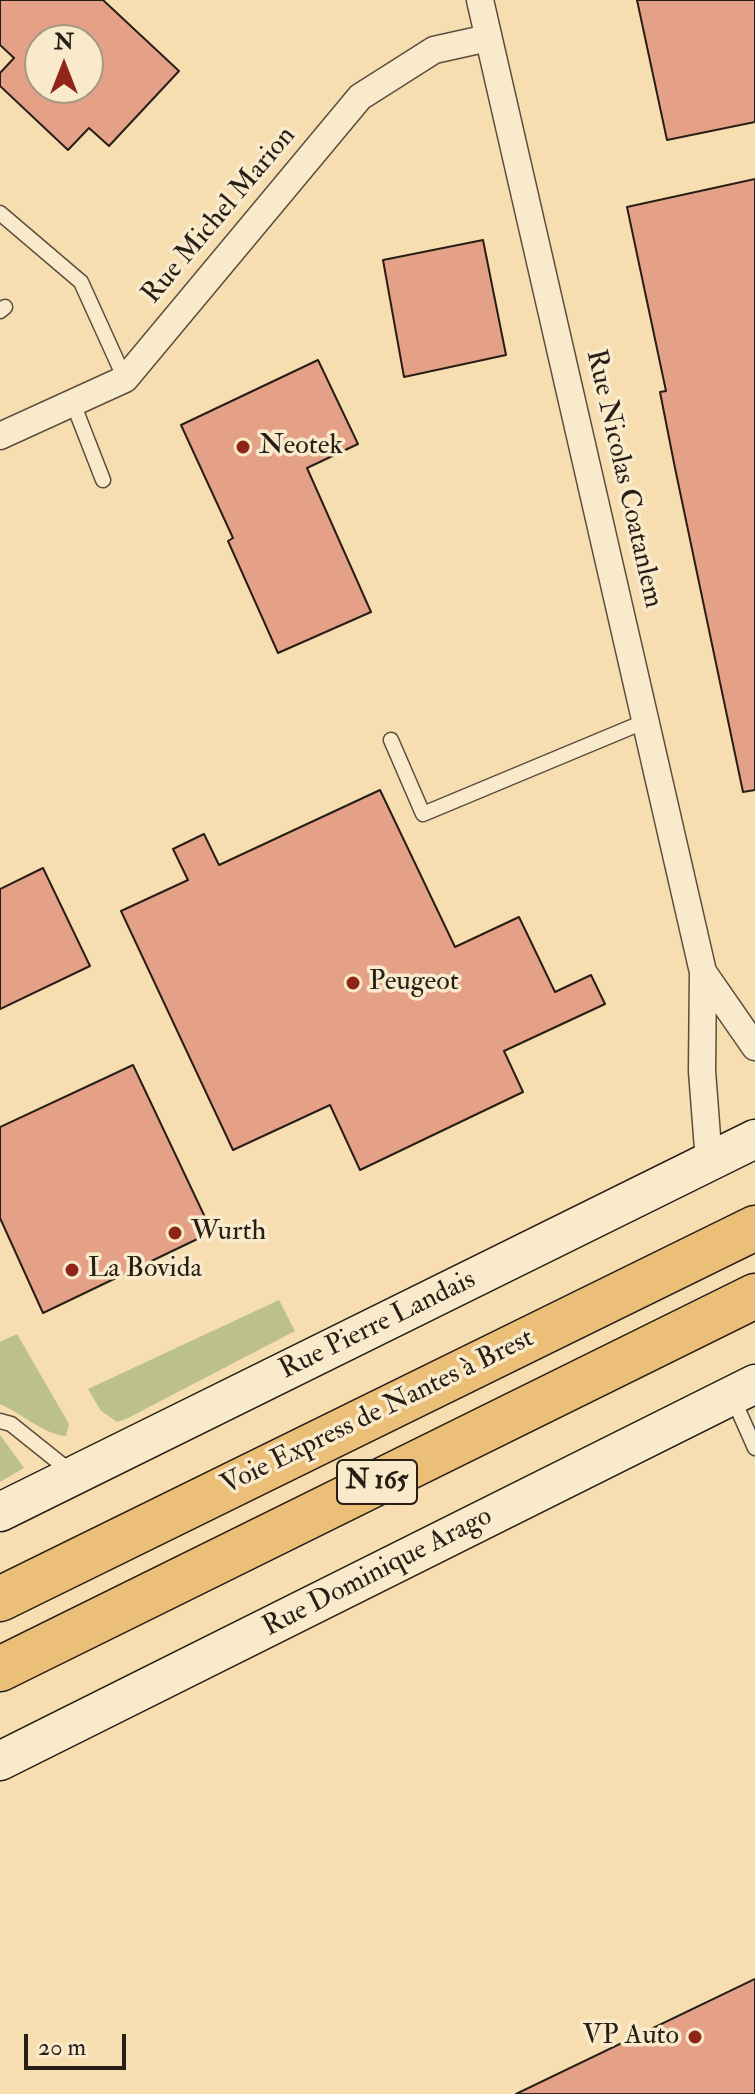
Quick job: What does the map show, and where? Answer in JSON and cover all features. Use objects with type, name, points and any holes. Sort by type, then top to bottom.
[{"type":"highway","name":"Voie Express de Nantes à Brest","points":[[0,1599],[755,1228]]},
{"type":"highway","name":"N 165","points":[[0,1669],[755,1296]]},
{"type":"street","name":"Rue Nicolas Coatanlem","points":[[480,0],[703,972],[702,1071],[709,1162]]},
{"type":"street","name":"Rue Michel Marion","points":[[0,436],[125,379],[360,97],[434,50],[488,38]]},
{"type":"street","name":"Rue Nicolas Coatanlem","points":[[703,972],[755,1047]]},
{"type":"street","name":"Rue Pierre Landais","points":[[0,1512],[755,1139]]},
{"type":"street","name":"Rue Dominique Arago","points":[[0,1761],[743,1390]]},
{"type":"lane","points":[[0,213],[81,282],[125,379]]},
{"type":"lane","points":[[73,403],[103,480]]},
{"type":"lane","points":[[391,740],[423,814],[646,721]]},
{"type":"lane","points":[[743,1390],[755,1448]]},
{"type":"lane","points":[[0,1421],[11,1424],[74,1475]]},
{"type":"green space","points":[[279,1300],[295,1331],[128,1418],[117,1422],[101,1411],[88,1389]]},
{"type":"green space","points":[[17,1334],[69,1424],[66,1436],[41,1427],[0,1404],[0,1342]]},
{"type":"green space","points":[[0,1435],[24,1468],[0,1482]]},
{"type":"building","points":[[0,0],[103,0],[179,71],[109,146],[89,128],[68,150],[0,86],[0,73],[14,58],[0,45]]},
{"type":"building","points":[[637,0],[755,0],[755,122],[667,140]]},
{"type":"building","points":[[755,179],[755,790],[743,792],[675,468],[660,392],[666,391],[627,207]]},
{"type":"building","points":[[483,240],[506,355],[404,377],[383,260]]},
{"type":"building","points":[[318,360],[358,444],[307,468],[371,612],[278,653],[228,541],[233,538],[181,425]]},
{"type":"building","name":"Peugeot","points":[[380,790],[455,947],[519,917],[555,992],[591,975],[605,1004],[504,1051],[523,1092],[360,1170],[330,1105],[233,1150],[121,911],[188,880],[173,849],[204,834],[219,865]]},
{"type":"building","points":[[43,868],[90,966],[0,1009],[0,889]]},
{"type":"building","points":[[133,1065],[212,1232],[43,1313],[0,1218],[0,1127]]},
{"type":"building","name":"VP Auto","points":[[755,1979],[755,2094],[516,2094]]},
{"type":"place","name":"Neotek","points":[[243,447]]},
{"type":"place","name":"Peugeot","points":[[353,983]]},
{"type":"place","name":"Wurth","points":[[175,1233]]},
{"type":"place","name":"La Bovida","points":[[72,1270]]},
{"type":"place","name":"VP Auto","points":[[695,2037]]}]
